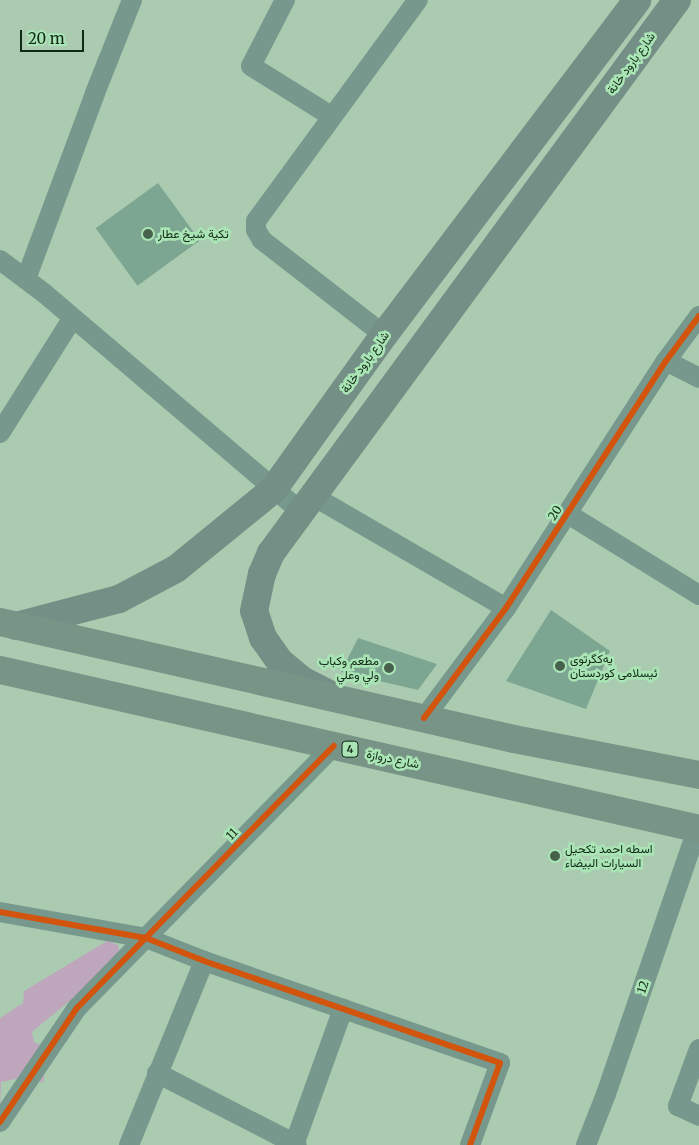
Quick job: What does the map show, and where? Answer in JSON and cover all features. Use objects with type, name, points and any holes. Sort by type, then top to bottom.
[{"type":"main road","name":"شارع بارود خانة","points":[[8,624],[119,599],[127,595],[176,569],[273,490],[384,335],[637,0]]},
{"type":"main road","name":"شارع بارود خانة","points":[[339,700],[303,681],[280,662],[264,638],[254,612],[262,574],[271,553],[677,0]]},
{"type":"main road","points":[[8,624],[339,700],[699,775]]},
{"type":"main road","name":"شارع دروازة","points":[[0,670],[698,829]]},
{"type":"street","points":[[26,279],[95,93],[132,0]]},
{"type":"street","points":[[285,0],[251,66],[331,116]]},
{"type":"street","points":[[384,335],[262,240],[256,230],[256,221],[331,116],[418,0]]},
{"type":"street","points":[[0,260],[26,279],[273,490],[307,504],[506,608]]},
{"type":"street","name":"20","points":[[424,718],[506,608],[666,361],[699,316]]},
{"type":"street","points":[[0,433],[72,319]]},
{"type":"street","points":[[666,361],[699,378]]},
{"type":"street","points":[[568,514],[699,595]]},
{"type":"street","name":"11","points":[[0,1122],[77,1008],[334,746]]},
{"type":"street","name":"12","points":[[586,1145],[606,1094],[698,829]]},
{"type":"street","points":[[0,912],[146,938],[204,961],[500,1063],[470,1145]]},
{"type":"street","points":[[129,1145],[204,961]]},
{"type":"street","points":[[157,1073],[296,1145],[343,1009]]},
{"type":"street","points":[[699,1049],[678,1106],[699,1116]]},
{"type":"shaded area","points":[[107,941],[118,945],[119,952],[96,979],[32,1032],[34,1042],[49,1049],[43,1083],[31,1076],[1,1082],[0,1114],[0,1018],[23,1003],[24,991]]},
{"type":"building","name":"تكية شيخ عطار","points":[[158,183],[200,240],[137,286],[96,228]]},
{"type":"building","name":"یەکگرتوی ئیسلامی کوردستان","points":[[551,610],[610,651],[586,709],[506,681]]},
{"type":"building","name":"مطعم وكباب ولي وعلي","points":[[358,638],[437,664],[418,690],[341,672]]},
{"type":"cycle path","points":[[424,718],[506,608],[666,361],[699,316]]},
{"type":"cycle path","points":[[0,1122],[77,1008],[334,746]]},
{"type":"cycle path","points":[[0,912],[146,938],[204,961],[500,1063],[470,1145]]},
{"type":"place","name":"تكية شيخ عطار","points":[[148,234]]},
{"type":"place","name":"یەکگرتوی ئیسلامی کوردستان","points":[[560,666]]},
{"type":"place","name":"مطعم وكباب ولي وعلي","points":[[389,668]]},
{"type":"place","name":"اسطه احمد تكحيل السيارات البيضاء","points":[[555,856]]}]
